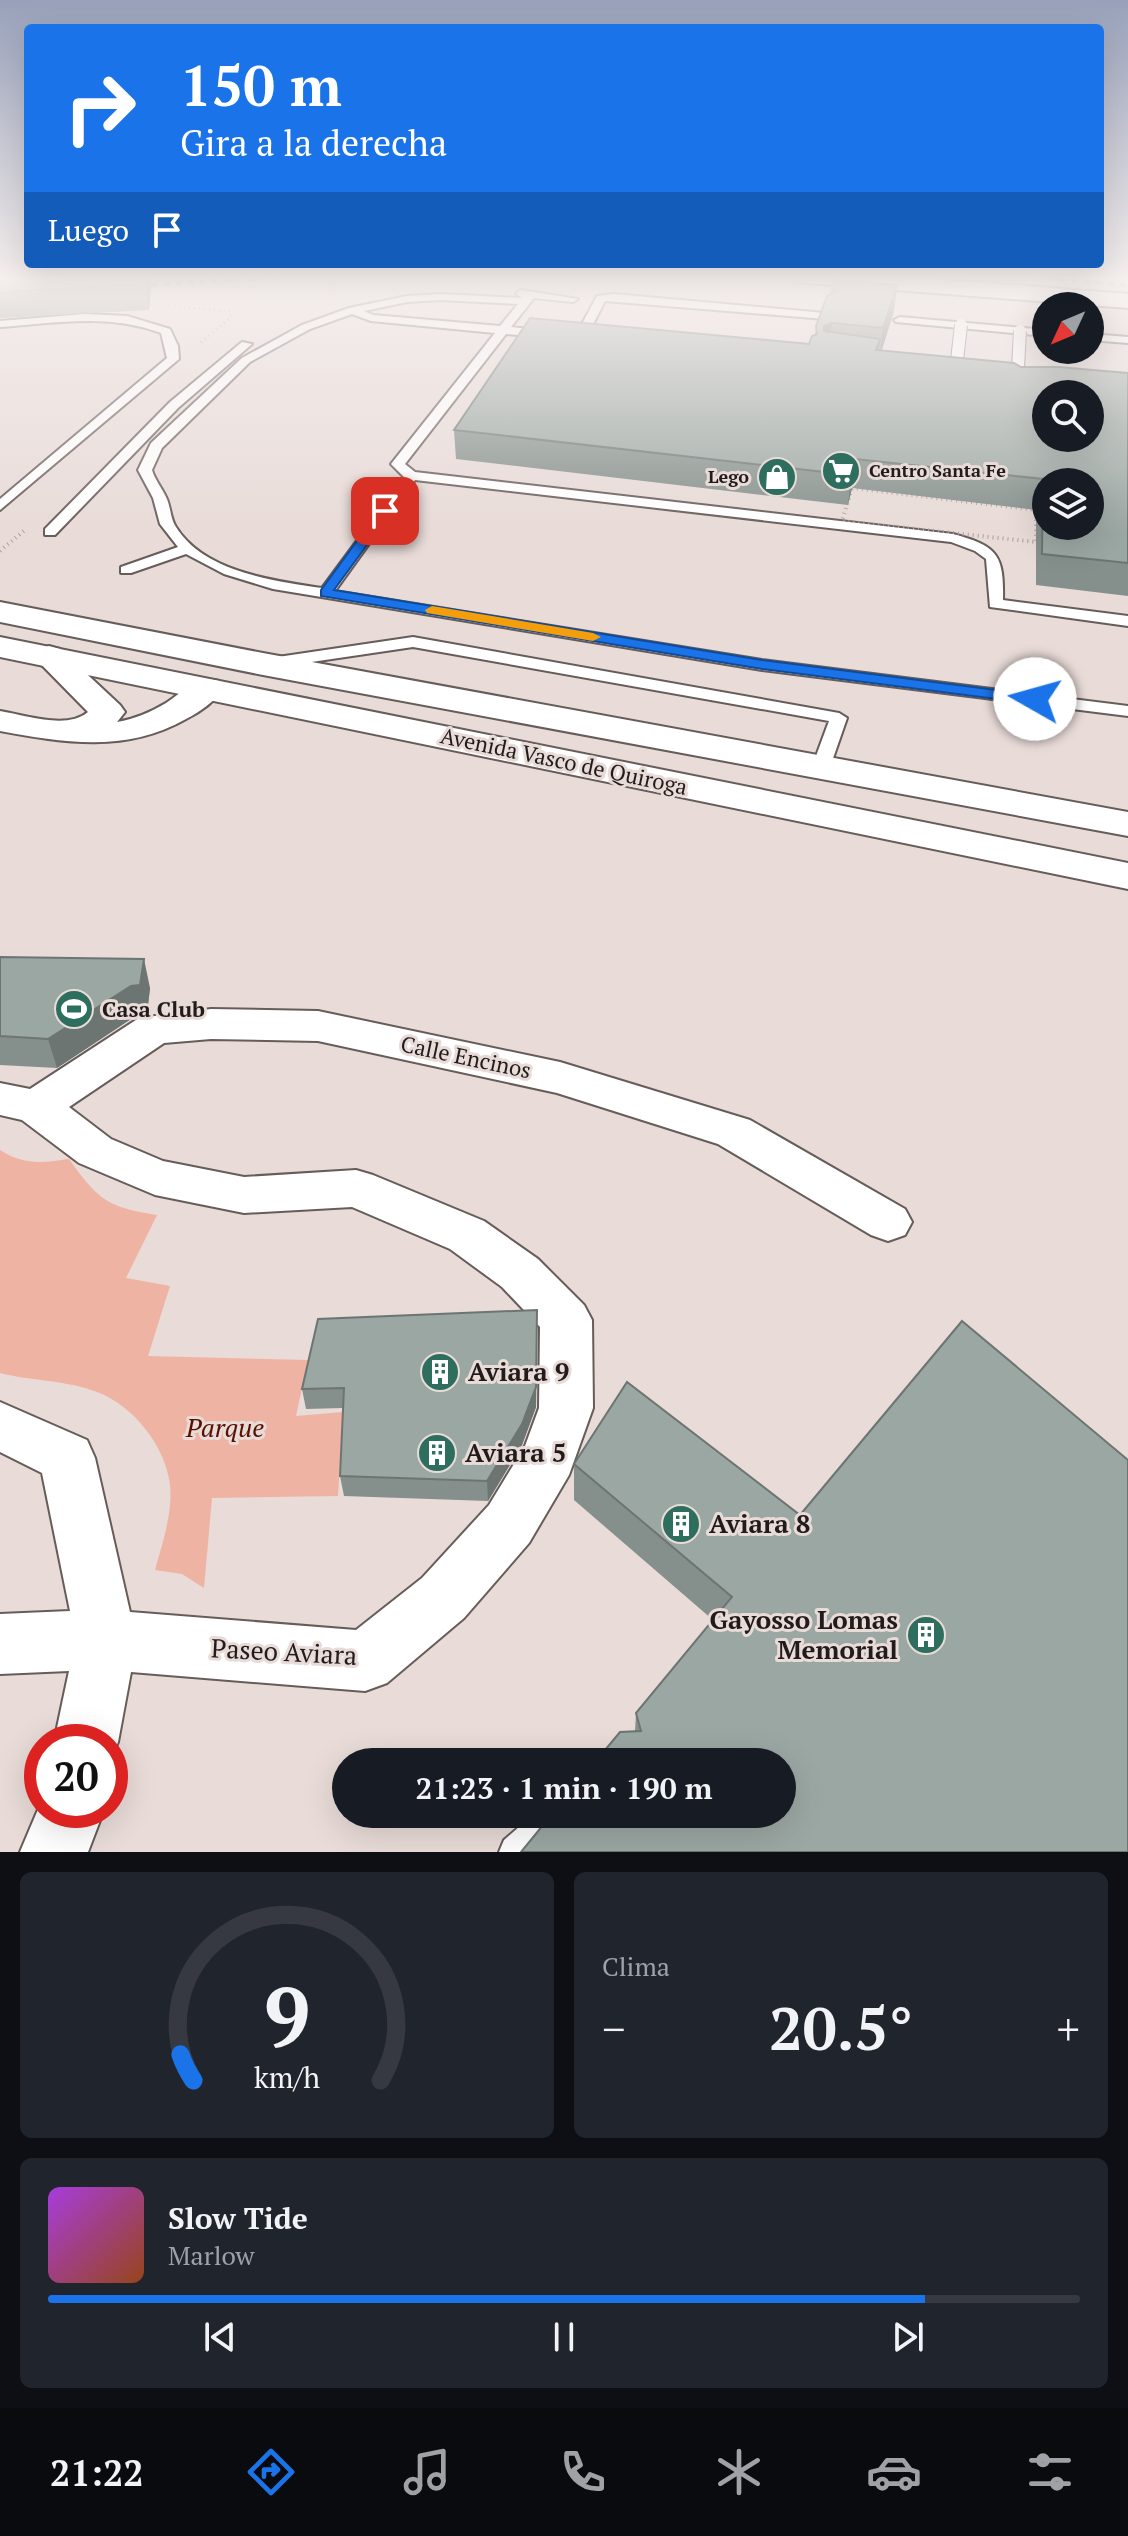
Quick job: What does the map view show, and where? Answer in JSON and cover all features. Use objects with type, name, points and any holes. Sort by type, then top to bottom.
[{"type":"main road","name":"Avenida Vasco de Quiroga","points":[[0,612],[263,664],[1128,824]]},
{"type":"main road","name":"Avenida Vasco de Quiroga","points":[[0,647],[1128,876]]},
{"type":"street","points":[[49,656],[108,712],[95,724],[57,731]]},
{"type":"street","points":[[0,721],[109,736],[149,726],[185,708],[207,688]]},
{"type":"street","name":"Calle Encinos","points":[[18,1103],[154,1029],[211,1024],[318,1026],[560,1078],[734,1132],[888,1222]]},
{"type":"street","name":"Paseo Aviara","points":[[0,1644],[106,1640],[365,1661],[443,1598],[509,1524],[549,1457],[566,1408],[566,1320],[520,1273],[467,1235],[356,1188],[244,1195],[155,1177],[95,1151],[18,1103]]},
{"type":"street","points":[[0,1426],[67,1458],[106,1640],[90,1724]]},
{"type":"street","points":[[54,1852],[65,1828]]},
{"type":"street","points":[[80,1828],[87,1852]]},
{"type":"lane","points":[[0,506],[169,362]]},
{"type":"lane","points":[[50,532],[174,405],[223,362]]},
{"type":"lane","points":[[243,362],[156,446],[145,470],[148,481],[161,499],[167,525],[186,549],[213,566],[273,585],[762,665],[1128,711]]},
{"type":"lane","points":[[476,362],[398,464],[411,476],[953,538],[985,548],[996,563],[995,604],[1128,621]]},
{"type":"lane","points":[[951,362],[950,368],[972,370]]},
{"type":"lane","points":[[1018,380],[1019,362]]},
{"type":"lane","points":[[1003,373],[1032,387]]},
{"type":"lane","points":[[326,593],[411,476]]},
{"type":"lane","points":[[126,570],[186,549]]},
{"type":"lane","points":[[263,664],[413,642],[839,718],[821,767]]},
{"type":"lane","points":[[516,1852],[543,1828]]},
{"type":"green space","name":"Parque","points":[[0,1150],[33,1162],[69,1159],[106,1200],[127,1209],[157,1215],[126,1278],[170,1286],[148,1356],[308,1360],[296,1416],[343,1412],[338,1496],[212,1498],[204,1588],[182,1574],[155,1570],[171,1496],[162,1456],[146,1429],[123,1407],[97,1392],[0,1373]]},
{"type":"building","name":"Centro Santa Fe","points":[[500,362],[1008,362],[1021,367],[1128,373],[1128,563],[1042,554],[1042,540],[1104,540],[1104,468],[1032,468],[1032,478],[855,459],[851,475],[454,430]]},
{"type":"building","points":[[0,957],[144,959],[140,985],[131,986],[48,1039],[0,1036]]},
{"type":"building","points":[[537,1310],[536,1387],[522,1424],[487,1481],[340,1476],[344,1388],[302,1389],[318,1319]]},
{"type":"building","name":"Gayosso Lomas Memorial","points":[[962,1321],[1128,1460],[1128,1852],[521,1852],[541,1828],[796,1828],[796,1748],[607,1748],[620,1732],[641,1731],[636,1713],[732,1597],[574,1464],[627,1382],[800,1515]]},
{"type":"slow traffic","points":[[432,610],[593,637]]},
{"type":"place","name":"Centro Santa Fe","points":[[841,471]]},
{"type":"place","name":"Lego","points":[[777,477]]},
{"type":"place","name":"Casa Club","points":[[74,1009]]},
{"type":"place","name":"Aviara 9","points":[[440,1372]]},
{"type":"place","name":"Aviara 5","points":[[437,1453]]},
{"type":"place","name":"Aviara 8","points":[[681,1524]]},
{"type":"place","name":"Gayosso Lomas Memorial","points":[[926,1635]]},
{"type":"route","points":[[385,511],[326,593],[762,665],[1035,699]]}]
